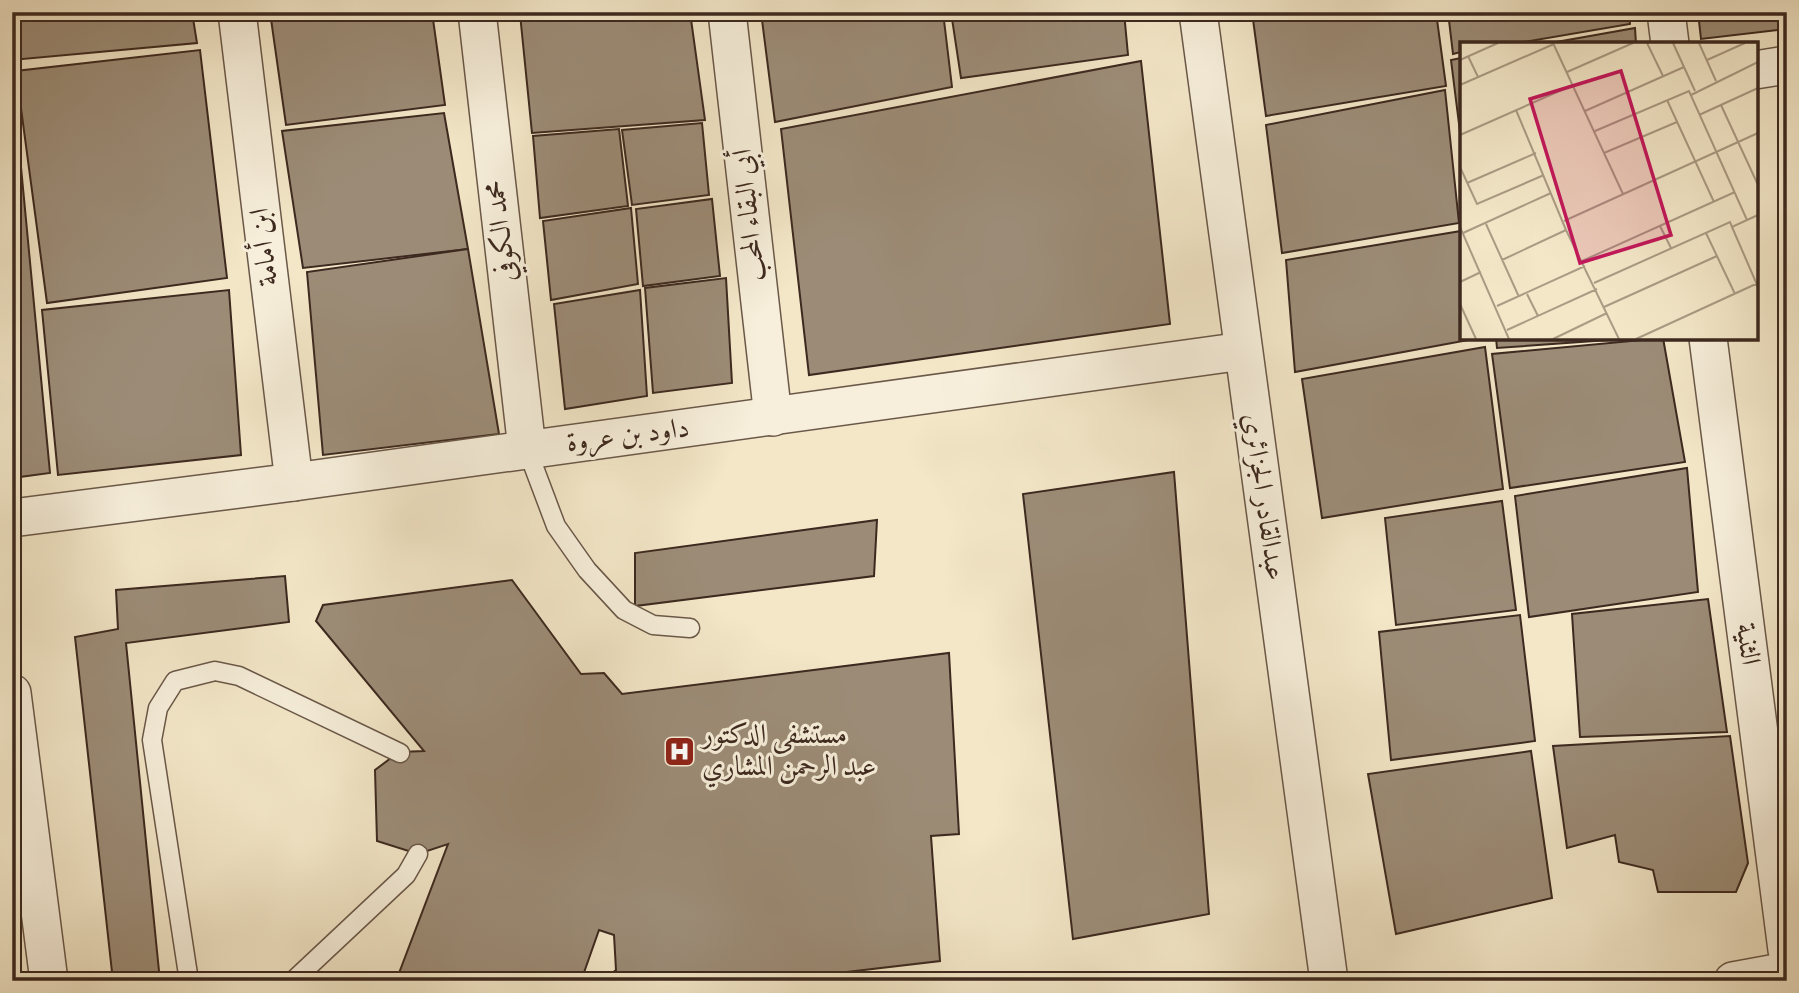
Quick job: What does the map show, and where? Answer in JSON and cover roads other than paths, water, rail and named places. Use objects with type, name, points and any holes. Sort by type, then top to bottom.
[{"type":"street","name":"ابن أمامة","points":[[237,12],[294,482]]},
{"type":"street","name":"محمد الكوفي","points":[[477,12],[527,449]]},
{"type":"street","name":"أبي البقاء المحب","points":[[727,12],[773,417]]},
{"type":"street","name":"عبدالقادر الجزائري","points":[[1198,12],[1329,981]]},
{"type":"street","points":[[1666,12],[1670,42]]},
{"type":"street","points":[[1757,70],[1787,65]]},
{"type":"street","name":"الثنية","points":[[1708,340],[1787,950]]},
{"type":"street","name":"داود بن عروة","points":[[12,518],[294,482],[1243,351]]},
{"type":"street","points":[[12,693],[49,981]]},
{"type":"street","points":[[1733,981],[1787,971]]},
{"type":"lane","points":[[527,449],[556,526],[587,570],[624,610],[653,625],[690,628]]},
{"type":"lane","points":[[189,981],[152,740],[158,708],[176,681],[215,671],[239,676],[400,752]]},
{"type":"lane","points":[[293,981],[309,974],[406,874],[418,854]]},
{"type":"place","name":"مستشفى الدكتور عبد الرحمن المشاري","points":[[679,751]]}]
